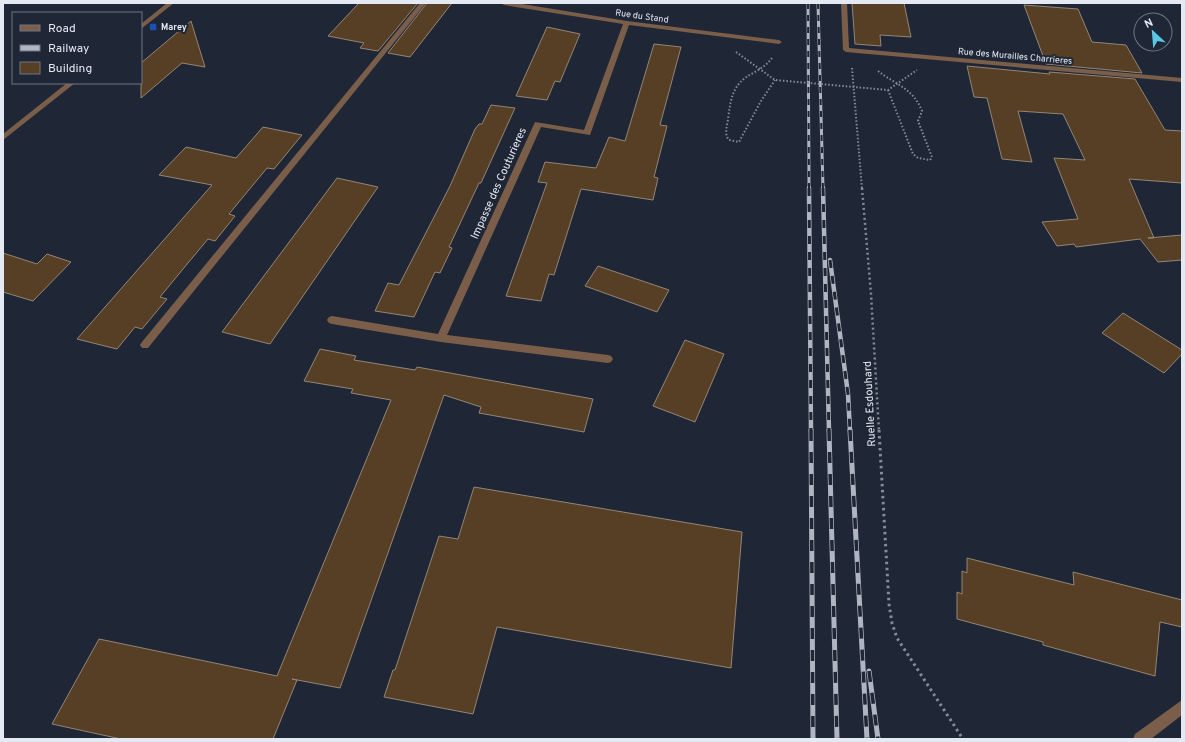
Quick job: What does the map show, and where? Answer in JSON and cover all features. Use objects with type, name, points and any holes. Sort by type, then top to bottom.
[{"type":"street","points":[[142,26],[171,3]]},
{"type":"street","points":[[145,345],[423,3]]},
{"type":"street","name":"Rue du Stand","points":[[504,3],[627,23],[779,42]]},
{"type":"street","points":[[844,3],[846,50]]},
{"type":"street","name":"Impasse des Couturieres","points":[[441,338],[538,124],[587,132],[627,23]]},
{"type":"street","name":"Rue des Murailles Charrieres","points":[[846,50],[1182,80]]},
{"type":"street","points":[[3,138],[70,84]]},
{"type":"street","points":[[332,320],[441,338],[608,359]]},
{"type":"street","points":[[1140,739],[1182,706]]},
{"type":"path","points":[[766,40],[766,49],[772,54],[772,59],[738,83],[734,90],[726,131],[726,137],[729,141],[733,143],[739,142],[761,100],[775,80]]},
{"type":"path","name":"Ruelle Esdouhard","points":[[846,50],[850,55],[851,61],[871,294],[889,604],[892,623],[897,638],[963,739]]},
{"type":"path","points":[[736,52],[775,80],[888,90],[916,70]]},
{"type":"path","points":[[868,52],[873,65],[887,79],[908,90],[915,95],[920,102],[922,112],[918,120],[932,157],[930,160],[918,158],[913,154],[888,90]]},
{"type":"building","points":[[359,3],[418,3],[378,51],[360,48],[364,43],[328,36]]},
{"type":"building","points":[[427,3],[452,3],[410,57],[388,53]]},
{"type":"building","points":[[852,3],[904,3],[911,37],[880,35],[881,46],[855,44]]},
{"type":"building","points":[[1024,5],[1078,9],[1092,42],[1126,45],[1142,73],[1046,64]]},
{"type":"building","points":[[191,21],[205,67],[182,63],[141,98],[142,62]]},
{"type":"building","points":[[547,27],[580,34],[560,82],[555,81],[547,100],[516,96]]},
{"type":"building","points":[[654,44],[681,47],[660,125],[667,126],[654,177],[658,178],[653,200],[581,189],[554,275],[549,274],[541,301],[506,296],[547,183],[538,182],[545,162],[596,168],[609,137],[625,141]]},
{"type":"building","points":[[967,66],[1050,74],[1049,72],[1135,79],[1165,130],[1182,131],[1182,183],[1129,179],[1154,237],[1182,235],[1182,260],[1158,262],[1140,239],[1076,247],[1074,244],[1057,246],[1042,222],[1078,219],[1054,158],[1085,160],[1063,114],[1018,111],[1032,162],[1002,159],[987,98],[974,97]]},
{"type":"building","points":[[491,105],[515,108],[481,183],[479,183],[449,247],[452,248],[440,273],[435,272],[414,317],[375,311],[388,283],[399,285],[450,186],[475,129],[479,124],[482,124]]},
{"type":"building","points":[[263,127],[302,135],[274,169],[267,168],[229,214],[235,216],[215,241],[208,239],[183,269],[160,297],[167,299],[142,329],[135,327],[117,349],[77,339],[212,185],[159,175],[186,147],[236,158]]},
{"type":"building","points":[[337,178],[378,187],[270,344],[222,332]]},
{"type":"building","points":[[3,253],[37,264],[47,254],[71,262],[33,301],[3,292]]},
{"type":"building","points":[[598,266],[669,290],[657,312],[585,286]]},
{"type":"building","points":[[1123,313],[1182,350],[1182,354],[1164,373],[1102,333]]},
{"type":"building","points":[[685,340],[724,354],[695,422],[653,406]]},
{"type":"building","points":[[320,349],[356,356],[354,360],[415,370],[417,367],[593,399],[584,432],[479,413],[481,407],[444,395],[340,688],[292,679],[297,680],[273,739],[121,739],[52,724],[99,639],[277,676],[391,400],[351,393],[353,389],[304,381]]},
{"type":"building","points":[[474,487],[742,532],[731,668],[497,627],[473,714],[384,697],[393,670],[395,670],[439,536],[458,539]]},
{"type":"building","points":[[967,558],[1074,585],[1073,572],[1182,600],[1182,627],[1160,622],[1155,676],[1043,645],[1043,642],[957,619],[957,592],[962,594],[962,571],[967,573]]},
{"type":"railway","points":[[808,3],[809,189]]},
{"type":"railway","points":[[818,3],[823,189]]},
{"type":"railway","points":[[809,188],[811,431]]},
{"type":"railway","points":[[823,188],[829,431]]},
{"type":"railway","points":[[830,260],[848,394],[850,431]]},
{"type":"railway","points":[[811,430],[813,739]]},
{"type":"railway","points":[[829,430],[837,739]]},
{"type":"railway","points":[[850,430],[867,739]]},
{"type":"railway","points":[[869,671],[878,739]]},
{"type":"place","name":"Marey","points":[[153,27]]}]
